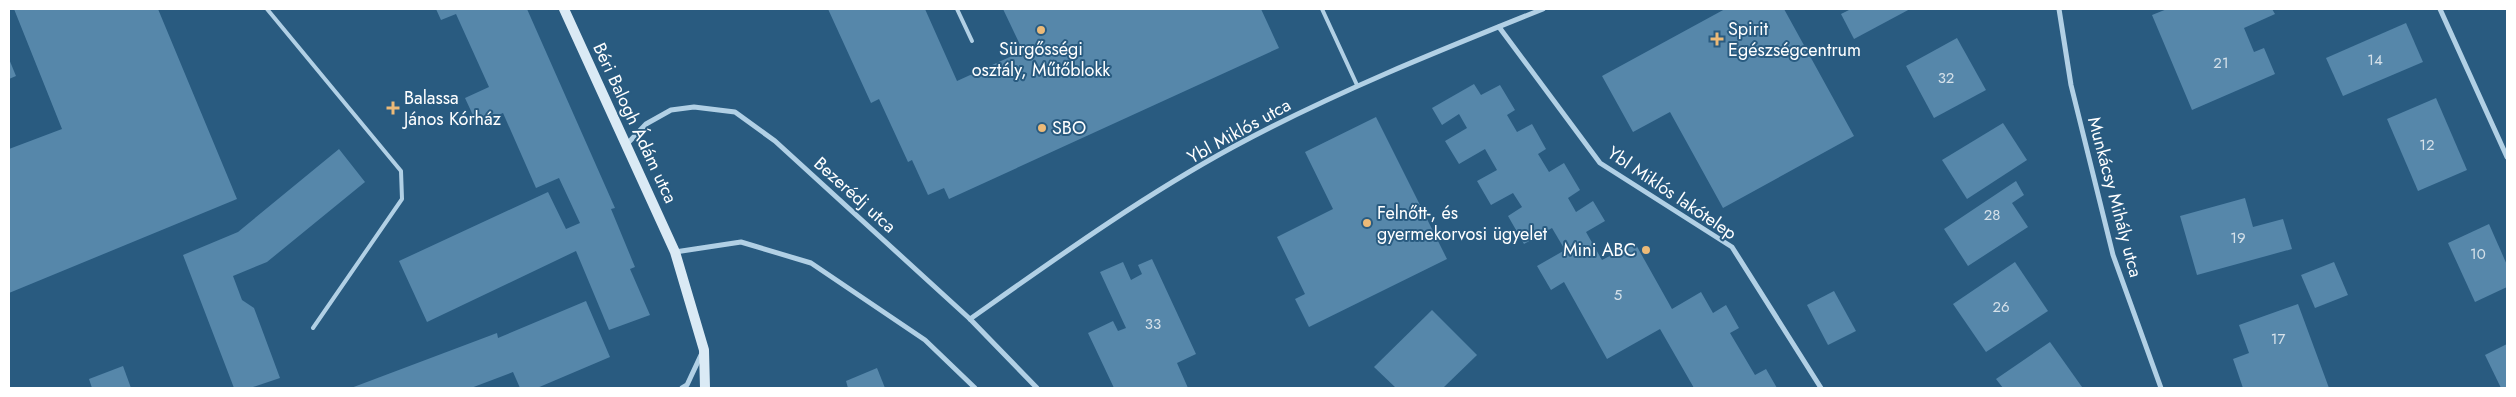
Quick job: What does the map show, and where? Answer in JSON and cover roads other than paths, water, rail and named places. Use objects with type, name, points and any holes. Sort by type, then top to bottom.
[{"type":"street","name":"Béri Balogh Ádám utca","points":[[564,9],[675,252],[704,350],[704,388]]},
{"type":"street","name":"Ybl Miklós utca","points":[[970,319],[1110,221],[1232,148],[1357,85],[1543,9]]},
{"type":"street","name":"Munkácsy Mihály utca","points":[[2059,9],[2071,85],[2113,255],[2162,388]]},
{"type":"street","points":[[2440,9],[2507,157]]},
{"type":"street","name":"Ybl Miklós lakótelep","points":[[1499,27],[1600,163],[1732,246],[1820,388]]},
{"type":"street","name":"Bezerédj utca","points":[[627,144],[646,124],[671,110],[694,107],[735,112],[776,141],[970,319],[1037,388]]},
{"type":"street","points":[[675,252],[741,242],[810,264],[925,340],[975,388]]},
{"type":"street","points":[[682,388],[687,385],[704,350]]},
{"type":"lane","points":[[267,9],[401,171],[402,199],[313,328]]},
{"type":"lane","points":[[957,9],[972,41]]},
{"type":"lane","points":[[1322,9],[1357,85]]},
{"type":"place","name":"Sürgősségi osztály, Műtőblokk","points":[[1041,30]]},
{"type":"place","name":"Spirit Egészségcentrum","points":[[1717,39]]},
{"type":"place","name":"Balassa János Kórház","points":[[393,108]]},
{"type":"place","name":"SBO","points":[[1042,128]]},
{"type":"place","name":"Felnőtt-, és gyermekorvosi ügyelet","points":[[1367,223]]},
{"type":"place","name":"Mini ABC","points":[[1646,250]]}]
